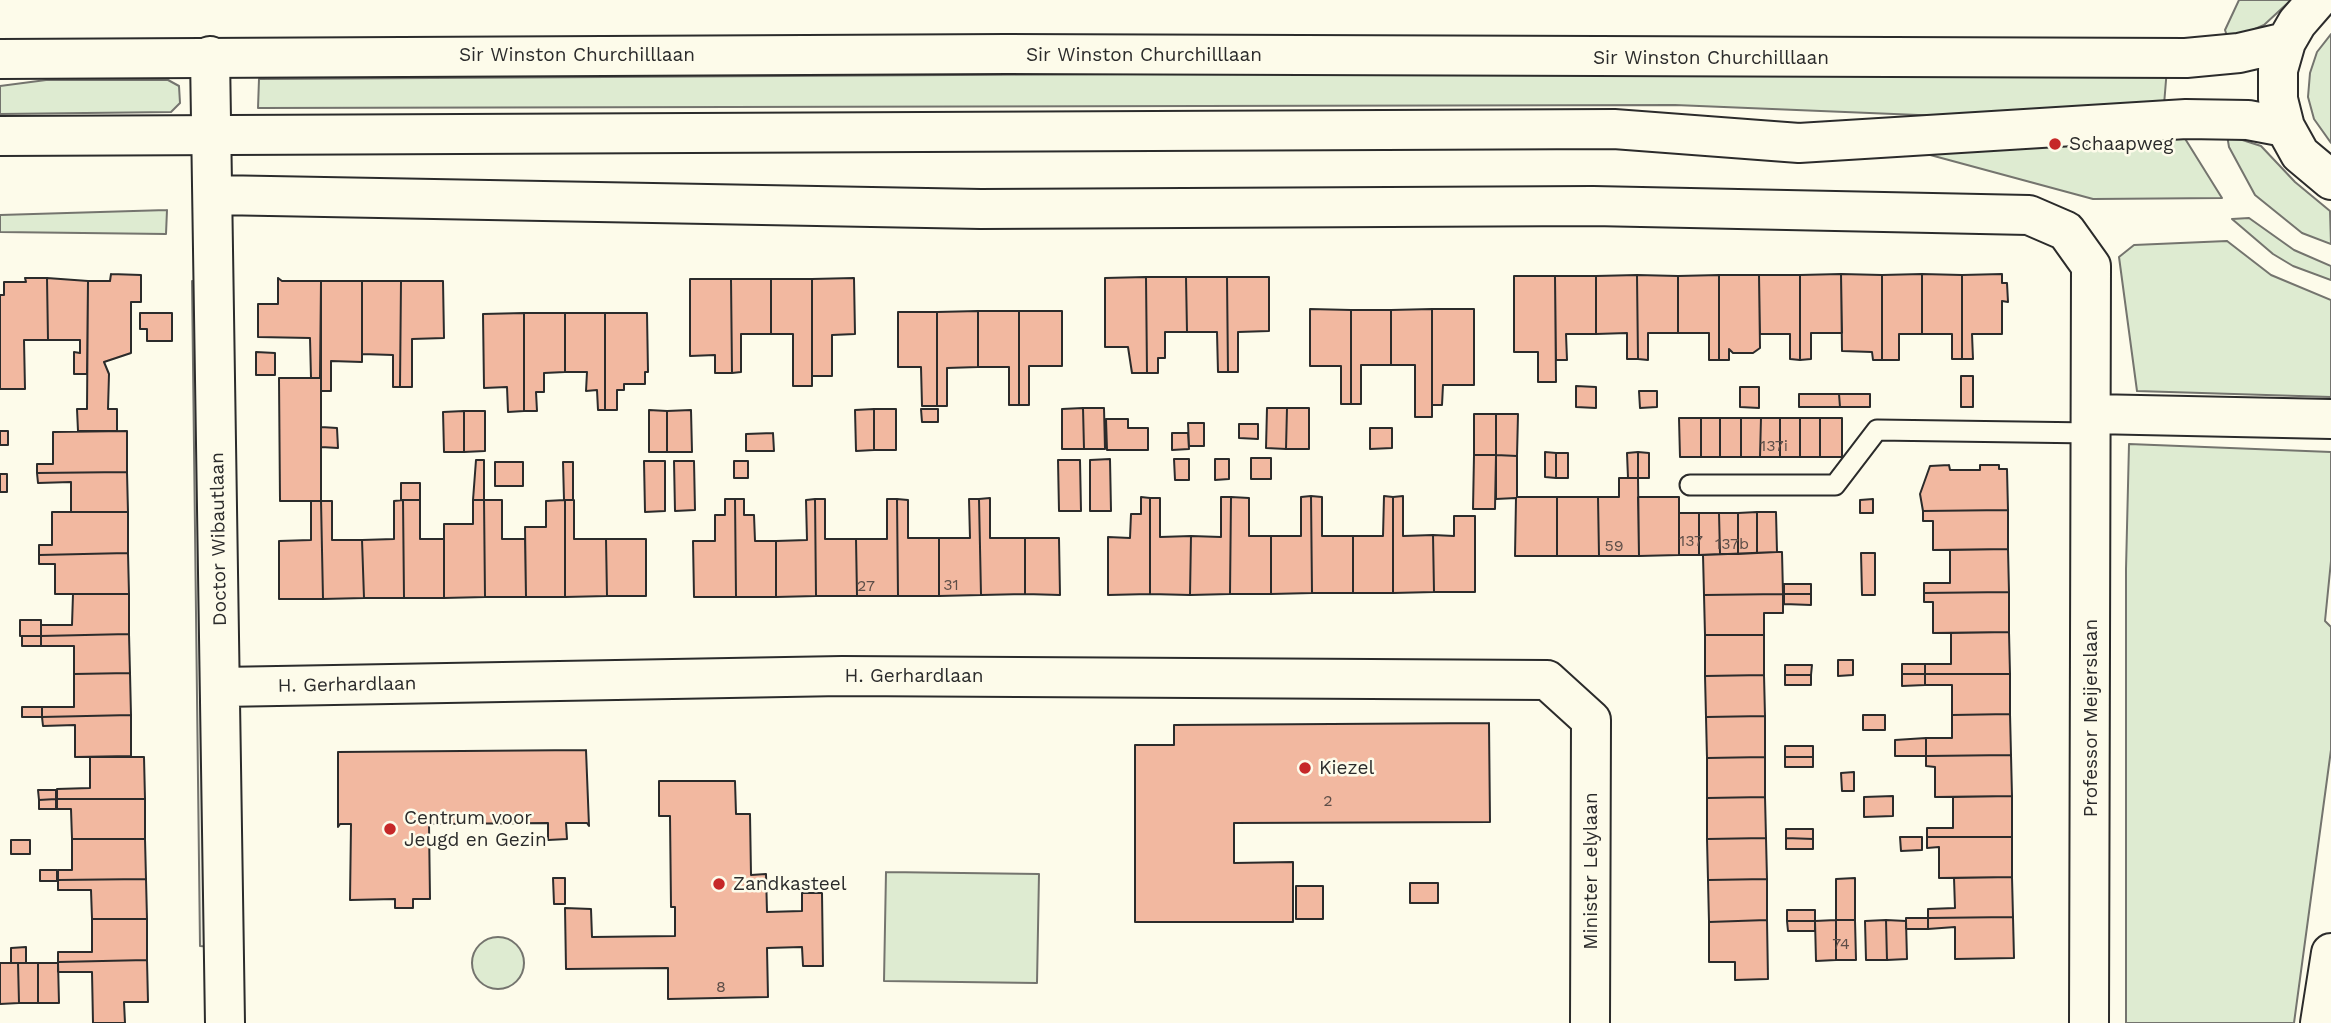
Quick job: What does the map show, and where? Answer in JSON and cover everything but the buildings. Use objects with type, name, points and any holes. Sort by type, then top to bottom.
[{"type":"street","points":[[2317,0],[2297,23],[2286,42],[2278,70],[2278,99],[2285,127],[2300,154],[2331,180]]},
{"type":"street","name":"Sir Winston Churchilllaan","points":[[0,59],[210,55],[1007,54],[2172,58],[2239,53],[2286,42]]},
{"type":"street","name":"Doctor Wibautlaan","points":[[210,55],[215,195],[225,1023]]},
{"type":"street","points":[[0,136],[1614,128],[1799,143],[2186,119],[2248,120],[2285,127]]},
{"type":"street","name":"Professor Meijerslaan","points":[[215,195],[981,209],[1593,206],[2029,215],[2066,231],[2091,266],[2090,1023]]},
{"type":"street","points":[[2092,424],[2331,419]]},
{"type":"street","name":"H. Gerhardlaan","points":[[221,687],[842,676],[1547,680],[1591,720]]},
{"type":"street","name":"Minister Lelylaan","points":[[1590,1023],[1591,720]]},
{"type":"street","points":[[2320,1023],[2331,953]]},
{"type":"lane","points":[[1690,485],[1835,485],[1877,430],[2092,424]]},
{"type":"green space","points":[[2239,0],[2291,0],[2264,25],[2248,32],[2227,36],[2225,30]]},
{"type":"green space","points":[[2331,34],[2331,143],[2314,119],[2308,97],[2310,73],[2317,52]]},
{"type":"green space","points":[[2167,68],[2164,105],[1991,118],[1675,105],[258,108],[259,79]]},
{"type":"green space","points":[[46,80],[168,80],[179,86],[180,103],[171,112],[0,114],[0,86]]},
{"type":"green space","points":[[2227,135],[2261,146],[2295,182],[2330,211],[2331,244],[2302,233],[2255,195],[2229,147]]},
{"type":"green space","points":[[2184,137],[2222,198],[2093,199],[1897,146]]},
{"type":"green space","points":[[167,210],[166,234],[0,232],[0,215]]},
{"type":"green space","points":[[2249,218],[2294,250],[2331,266],[2331,280],[2293,266],[2273,254],[2232,219]]},
{"type":"green space","points":[[2227,241],[2271,275],[2331,300],[2331,397],[2137,391],[2119,257],[2134,245]]},
{"type":"green space","points":[[2129,444],[2331,452],[2331,561],[2325,621],[2331,627],[2331,750],[2294,1023],[2126,1023],[2126,569]]},
{"type":"green space","points":[[886,872],[1039,874],[1037,983],[884,981]]},
{"type":"green space","points":[[498,937],[508,939],[516,945],[522,953],[522,973],[516,981],[508,987],[498,989],[488,987],[480,981],[474,973],[472,963],[474,953],[480,945],[488,939]]},
{"type":"shaded area","points":[[192,281],[204,281],[211,947],[200,946]]},
{"type":"place","name":"Schaapweg","points":[[2055,144]]},
{"type":"place","name":"Kiezel","points":[[1305,768]]},
{"type":"place","name":"Centrum voor Jeugd en Gezin","points":[[390,829]]},
{"type":"place","name":"Zandkasteel","points":[[719,884]]}]
